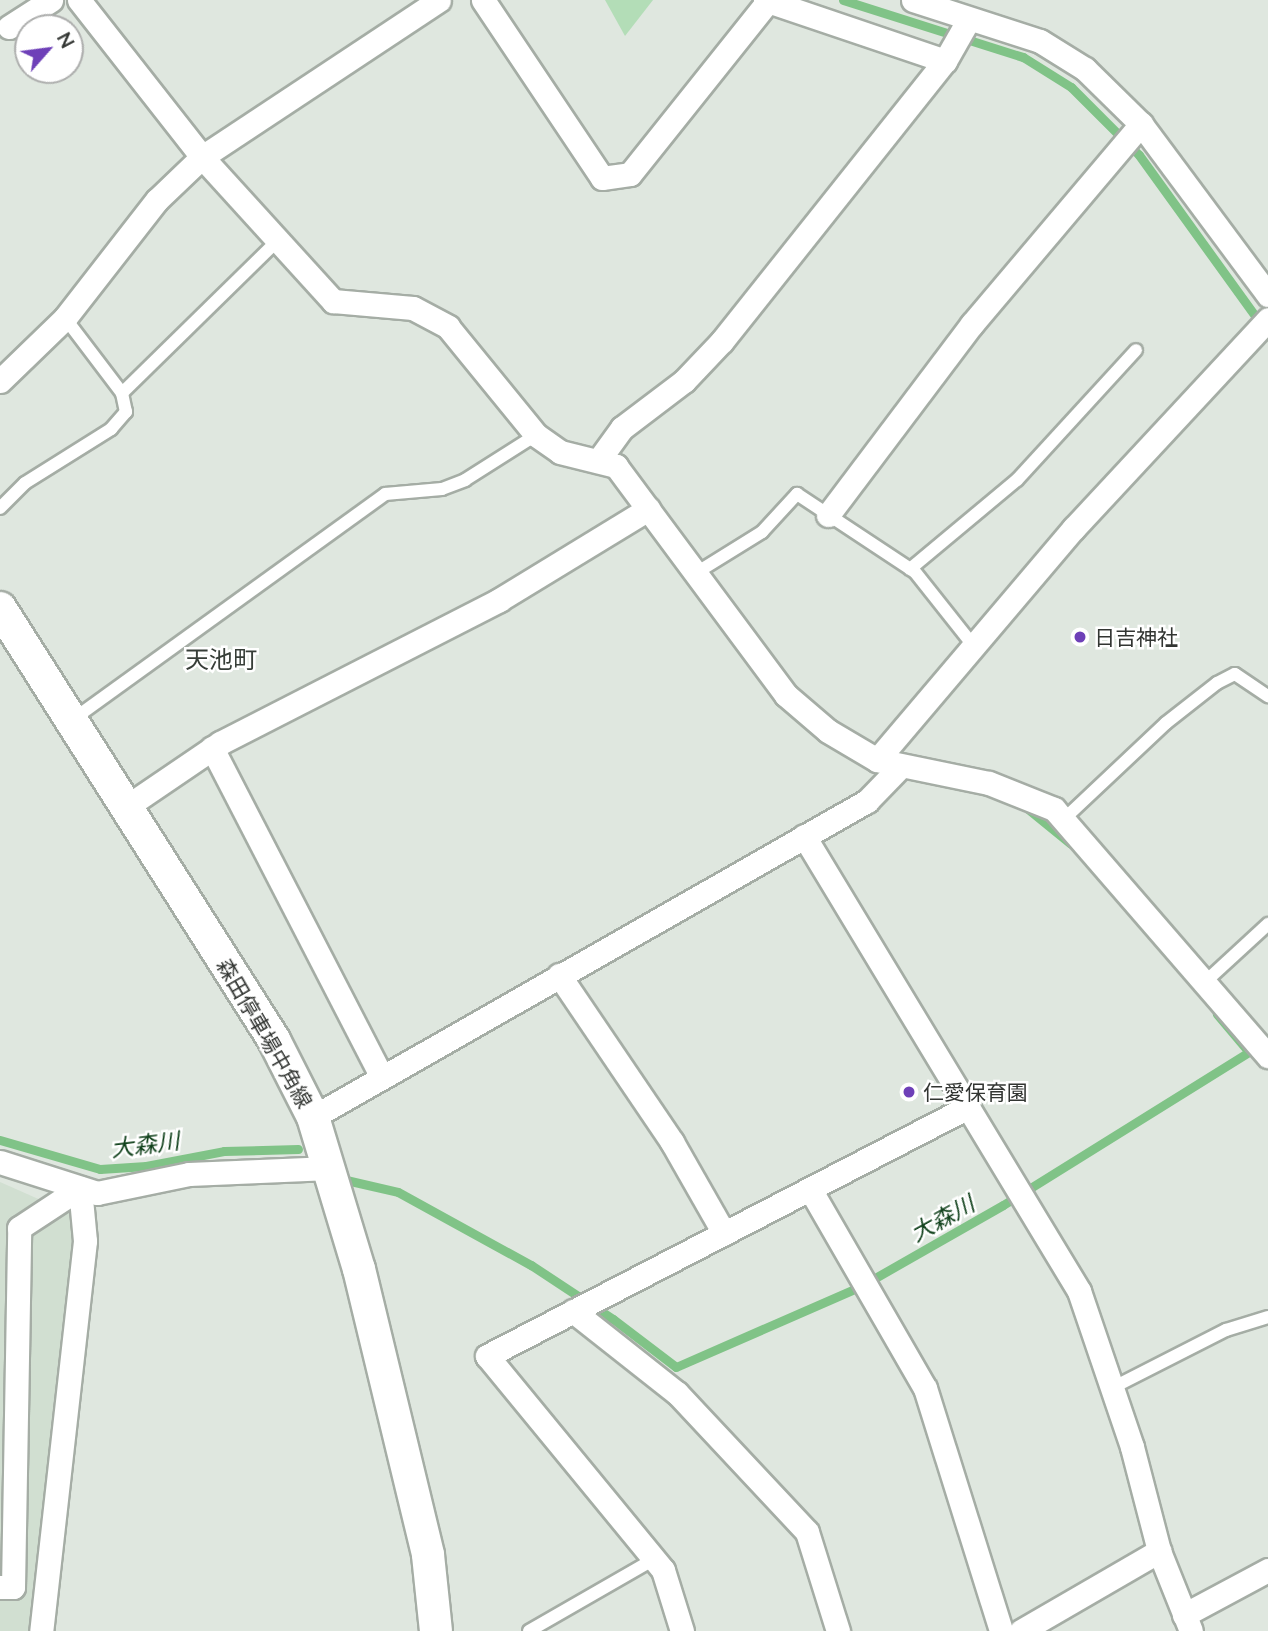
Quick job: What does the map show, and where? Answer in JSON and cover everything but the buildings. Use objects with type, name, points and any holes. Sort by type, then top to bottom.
[{"type":"main road","name":"森田停車場中角線","points":[[0,608],[274,1040],[313,1117],[359,1269],[428,1555],[436,1631]]},
{"type":"street","points":[[9,27],[51,0]]},
{"type":"street","points":[[79,0],[202,158],[333,301],[414,308],[448,327],[536,435],[560,452],[617,466],[786,695],[828,731],[877,760],[900,767],[989,783],[1054,809],[1268,1056]]},
{"type":"street","points":[[0,381],[65,318],[157,201],[202,158],[439,0]]},
{"type":"street","points":[[483,0],[602,178],[630,174],[766,1],[949,55]]},
{"type":"street","points":[[913,0],[967,23],[1040,41],[1085,69],[1138,127],[1268,295]]},
{"type":"street","points":[[598,461],[622,428],[684,381],[722,341],[949,55],[967,23]]},
{"type":"street","points":[[828,515],[972,324],[1138,127]]},
{"type":"street","points":[[877,760],[972,644],[1261,324]]},
{"type":"street","points":[[126,807],[212,748],[499,600],[648,509]]},
{"type":"street","points":[[212,748],[382,1077]]},
{"type":"street","points":[[313,1117],[867,801],[900,767]]},
{"type":"street","points":[[804,836],[1079,1291],[1112,1388],[1159,1551],[1188,1623],[1268,1570]]},
{"type":"street","points":[[559,975],[672,1142],[724,1233]]},
{"type":"street","points":[[682,1631],[663,1570],[487,1356],[968,1107]]},
{"type":"street","points":[[0,1163],[97,1194],[189,1174],[246,1168],[330,1168]]},
{"type":"street","points":[[0,1587],[13,1587],[8,1395],[19,1228],[80,1188]]},
{"type":"street","points":[[41,1631],[85,1241],[80,1188]]},
{"type":"street","points":[[810,1189],[866,1281],[925,1388],[1001,1631]]},
{"type":"street","points":[[584,1306],[677,1393],[807,1532],[838,1631]]},
{"type":"street","points":[[1021,1631],[1159,1551]]},
{"type":"lane","points":[[122,393],[278,240]]},
{"type":"lane","points":[[0,508],[25,483],[111,429],[126,412],[122,393],[65,318]]},
{"type":"lane","points":[[910,569],[1017,480],[1136,350]]},
{"type":"lane","points":[[72,721],[385,494],[442,489],[465,480],[536,435]]},
{"type":"lane","points":[[696,573],[762,532],[796,494],[910,569],[972,644]]},
{"type":"lane","points":[[1063,820],[1166,723],[1217,683],[1236,674],[1268,696]]},
{"type":"lane","points":[[1205,982],[1268,925]]},
{"type":"lane","points":[[1112,1388],[1226,1330],[1268,1317]]},
{"type":"lane","points":[[529,1631],[654,1559]]},
{"type":"shaded area","points":[[0,1182],[70,1213],[75,1228],[31,1631],[0,1631]]},
{"type":"green space","points":[[605,0],[653,0],[625,36]]},
{"type":"waterway","points":[[843,0],[1023,57],[1071,87],[1139,155],[1261,324]]},
{"type":"waterway","name":"大森川","points":[[1028,809],[1071,844]]},
{"type":"waterway","name":"大森川","points":[[346,1180],[398,1192],[531,1265],[613,1319],[676,1367],[861,1286],[1003,1205],[1249,1052],[1217,1014]]},
{"type":"waterway","name":"大森川","points":[[0,1140],[100,1169],[146,1166],[224,1151],[298,1149]]},
{"type":"place","name":"日吉神社","points":[[1080,637]]},
{"type":"place","name":"仁愛保育園","points":[[909,1092]]},
{"type":"district","name":"天池町","points":[[221,659]]}]
